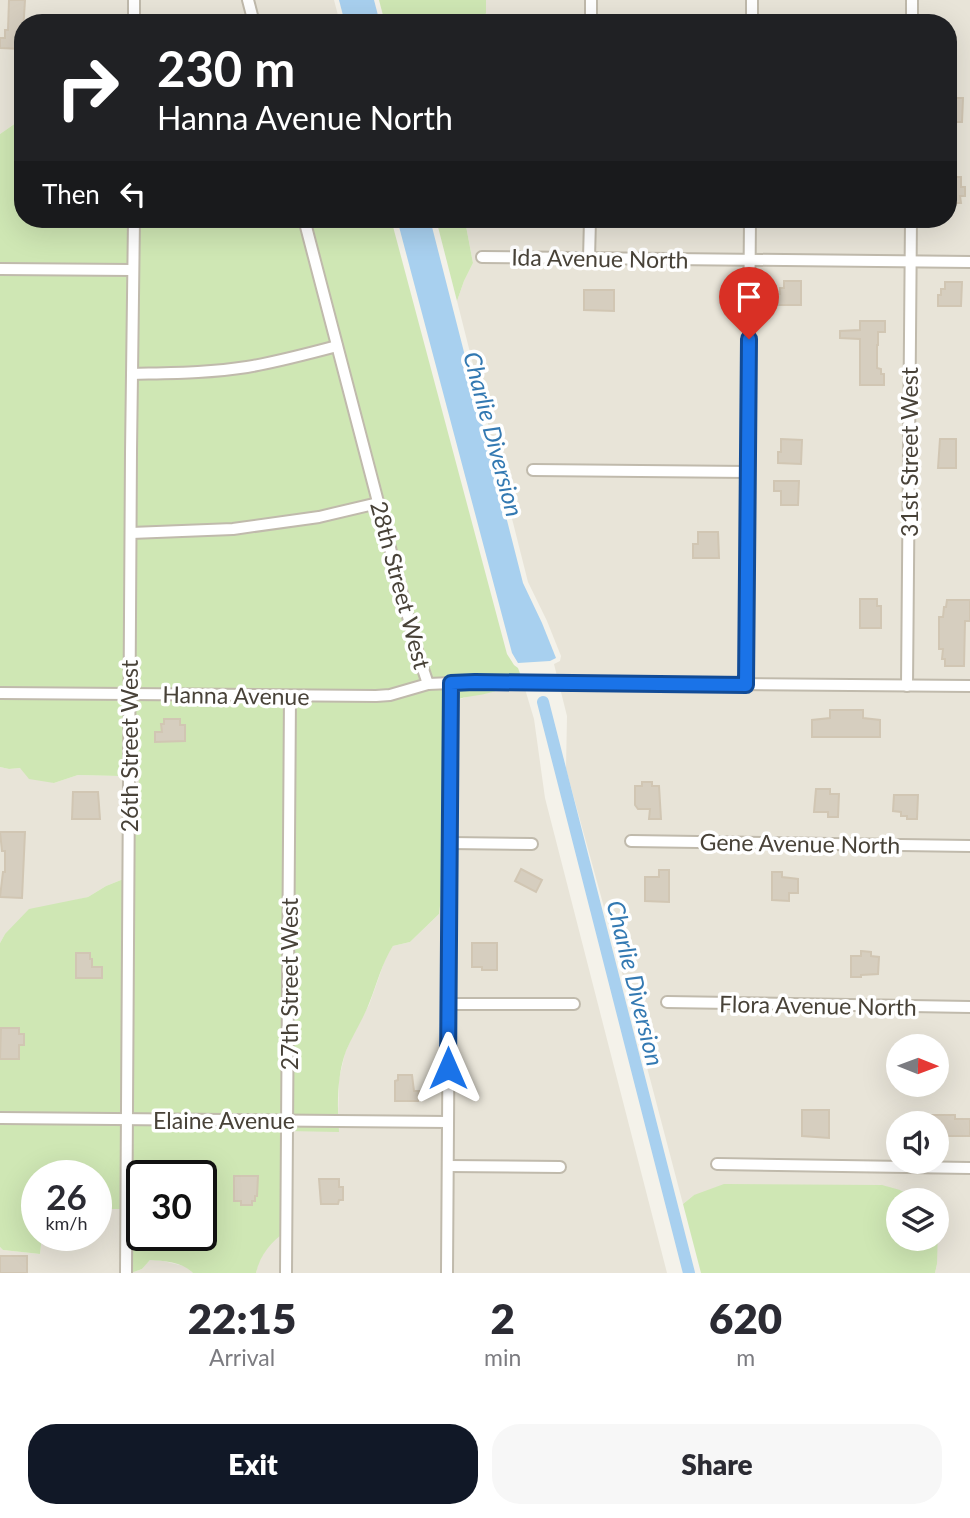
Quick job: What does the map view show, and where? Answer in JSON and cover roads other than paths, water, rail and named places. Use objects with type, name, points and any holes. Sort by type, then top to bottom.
[{"type":"street","name":"26th Street West","points":[[126,1273],[134,228]]},
{"type":"street","name":"28th Street West","points":[[306,228],[417,651],[428,684],[451,683],[447,1273]]},
{"type":"street","points":[[589,259],[590,228]]},
{"type":"street","points":[[746,685],[750,228]]},
{"type":"street","name":"31st Street West","points":[[907,686],[911,228]]},
{"type":"street","name":"Ida Avenue North","points":[[482,257],[970,262]]},
{"type":"street","points":[[0,269],[132,270]]},
{"type":"street","points":[[132,374],[248,367],[337,346]]},
{"type":"street","points":[[533,470],[748,472]]},
{"type":"street","points":[[131,533],[246,528],[319,517],[379,503]]},
{"type":"street","points":[[451,683],[970,686]]},
{"type":"street","name":"Hanna Avenue","points":[[0,693],[390,695],[428,684]]},
{"type":"street","name":"27th Street West","points":[[286,1273],[290,696]]},
{"type":"street","name":"Gene Avenue North","points":[[631,841],[970,846]]},
{"type":"street","points":[[450,843],[532,844]]},
{"type":"street","name":"Flora Avenue North","points":[[667,1002],[970,1007]]},
{"type":"street","points":[[449,1004],[574,1004]]},
{"type":"street","name":"Elaine Avenue","points":[[0,1118],[448,1122]]},
{"type":"street","points":[[717,1164],[970,1168]]},
{"type":"street","points":[[448,1166],[560,1167]]},
{"type":"water","points":[[339,0],[374,0],[378,14],[343,14]]},
{"type":"water","points":[[399,228],[432,228],[523,583],[556,658],[550,661],[518,663],[512,653]]},
{"type":"waterway","name":"Charlie Diversion","points":[[543,702],[689,1273]]}]
